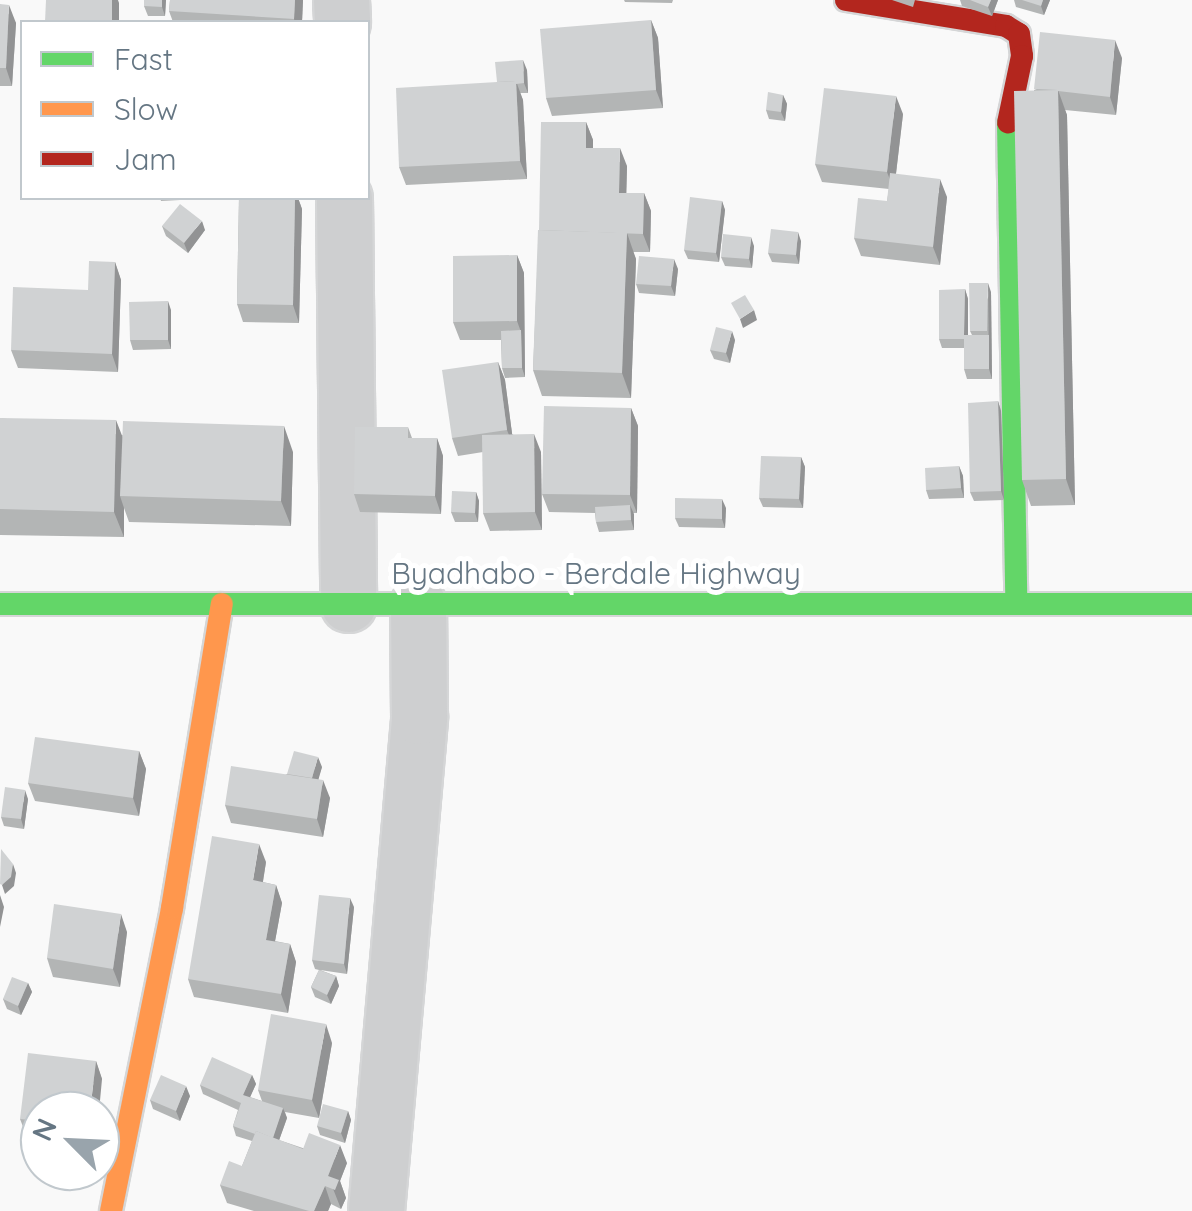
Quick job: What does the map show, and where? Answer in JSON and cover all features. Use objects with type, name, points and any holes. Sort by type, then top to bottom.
[{"type":"street","points":[[846,0],[1006,26],[1018,34],[1022,56],[1008,123],[1016,602]]},
{"type":"street","points":[[344,200],[348,604]]},
{"type":"street","name":"Byadhabo - Berdale Highway","points":[[0,604],[1192,604]]},
{"type":"street","points":[[110,1211],[172,908],[222,604]]},
{"type":"street","points":[[376,1211],[419,716],[418,604]]},
{"type":"building","points":[[46,0],[112,0],[112,20],[45,20]]},
{"type":"building","points":[[144,0],[162,0],[162,7],[144,6]]},
{"type":"building","points":[[170,0],[295,0],[294,19],[169,11]]},
{"type":"building","points":[[970,0],[991,0],[988,7]]},
{"type":"building","points":[[1022,0],[1043,0],[1041,6]]},
{"type":"building","points":[[0,4],[9,5],[6,68],[0,68]]},
{"type":"building","points":[[651,20],[656,90],[546,98],[540,29]]},
{"type":"building","points":[[1040,32],[1115,40],[1110,97],[1034,89]]},
{"type":"building","points":[[523,60],[524,83],[497,82],[495,62]]},
{"type":"building","points":[[516,81],[520,161],[399,167],[396,88]]},
{"type":"building","points":[[824,88],[896,96],[887,172],[815,164]]},
{"type":"building","points":[[1058,90],[1066,479],[1022,480],[1014,91]]},
{"type":"building","points":[[768,92],[783,95],[781,112],[766,110]]},
{"type":"building","points":[[541,122],[586,122],[586,148],[620,148],[619,193],[644,193],[643,234],[539,230]]},
{"type":"building","points":[[890,173],[940,179],[933,247],[854,238],[858,198],[887,201]]},
{"type":"building","points":[[690,197],[722,201],[716,253],[684,250]]},
{"type":"building","points":[[239,200],[295,200],[293,305],[237,304]]},
{"type":"building","points":[[180,204],[202,221],[184,243],[162,226]]},
{"type":"building","points":[[771,229],[798,232],[796,255],[768,253]]},
{"type":"building","points":[[538,230],[627,233],[622,373],[533,370]]},
{"type":"building","points":[[723,234],[751,237],[749,259],[721,257]]},
{"type":"building","points":[[517,255],[517,321],[453,322],[453,256]]},
{"type":"building","points":[[639,256],[674,259],[671,286],[636,284]]},
{"type":"building","points":[[89,261],[115,262],[112,354],[11,350],[13,287],[88,290]]},
{"type":"building","points":[[969,283],[988,283],[987,331],[970,331]]},
{"type":"building","points":[[965,289],[964,335],[989,335],[989,369],[964,369],[964,339],[939,339],[939,290]]},
{"type":"building","points":[[745,295],[754,310],[740,319],[731,303]]},
{"type":"building","points":[[168,301],[168,340],[130,340],[129,302]]},
{"type":"building","points":[[716,327],[732,331],[726,353],[710,350]]},
{"type":"building","points":[[521,330],[522,368],[502,368],[501,331]]},
{"type":"building","points":[[498,362],[507,430],[452,438],[442,370]]},
{"type":"building","points":[[998,401],[1001,491],[970,492],[968,403]]},
{"type":"building","points":[[544,406],[631,408],[630,495],[542,494]]},
{"type":"building","points":[[0,418],[116,420],[114,512],[0,509]]},
{"type":"building","points":[[123,421],[284,426],[281,501],[120,496]]},
{"type":"building","points":[[355,427],[408,427],[408,438],[437,438],[435,496],[354,494]]},
{"type":"building","points":[[534,434],[535,512],[483,513],[482,435]]},
{"type":"building","points":[[761,456],[801,457],[799,499],[759,498]]},
{"type":"building","points":[[959,466],[961,488],[926,490],[925,468]]},
{"type":"building","points":[[452,491],[476,492],[475,513],[451,512]]},
{"type":"building","points":[[675,498],[722,499],[722,519],[675,518]]},
{"type":"building","points":[[630,505],[631,520],[596,522],[595,507]]},
{"type":"building","points":[[35,737],[139,751],[133,798],[28,783]]},
{"type":"building","points":[[294,751],[318,757],[312,778],[287,774]]},
{"type":"building","points":[[231,766],[323,780],[317,819],[225,805]]},
{"type":"building","points":[[5,787],[25,790],[21,819],[1,817]]},
{"type":"building","points":[[212,836],[259,844],[253,880],[276,885],[266,940],[290,944],[281,994],[188,979]]},
{"type":"building","points":[[1,849],[13,864],[11,877],[2,885],[0,884]]},
{"type":"building","points":[[319,895],[350,898],[344,964],[312,960]]},
{"type":"building","points":[[54,904],[121,914],[113,969],[47,958]]},
{"type":"building","points":[[319,970],[336,976],[327,995],[311,987]]},
{"type":"building","points":[[12,977],[28,983],[18,1006],[3,999]]},
{"type":"building","points":[[271,1014],[326,1024],[312,1100],[258,1090]]},
{"type":"building","points":[[28,1053],[96,1061],[92,1091],[23,1091]]},
{"type":"building","points":[[212,1057],[252,1075],[243,1095],[283,1108],[273,1138],[233,1126],[241,1103],[200,1085]]},
{"type":"building","points":[[161,1075],[186,1086],[176,1111],[150,1100]]},
{"type":"building","points":[[323,1104],[348,1111],[341,1133],[317,1126]]},
{"type":"building","points":[[256,1131],[303,1149],[309,1133],[340,1145],[328,1176],[339,1180],[335,1190],[325,1186],[314,1211],[220,1185],[229,1161],[242,1166]]},
{"type":"traffic: fast","points":[[1008,123],[1016,602]]},
{"type":"traffic: fast","points":[[0,604],[1192,604]]},
{"type":"traffic: slow","points":[[111,1211],[172,908],[222,604]]},
{"type":"traffic: jam","points":[[846,0],[1006,26],[1019,34],[1022,56],[1008,123]]}]
